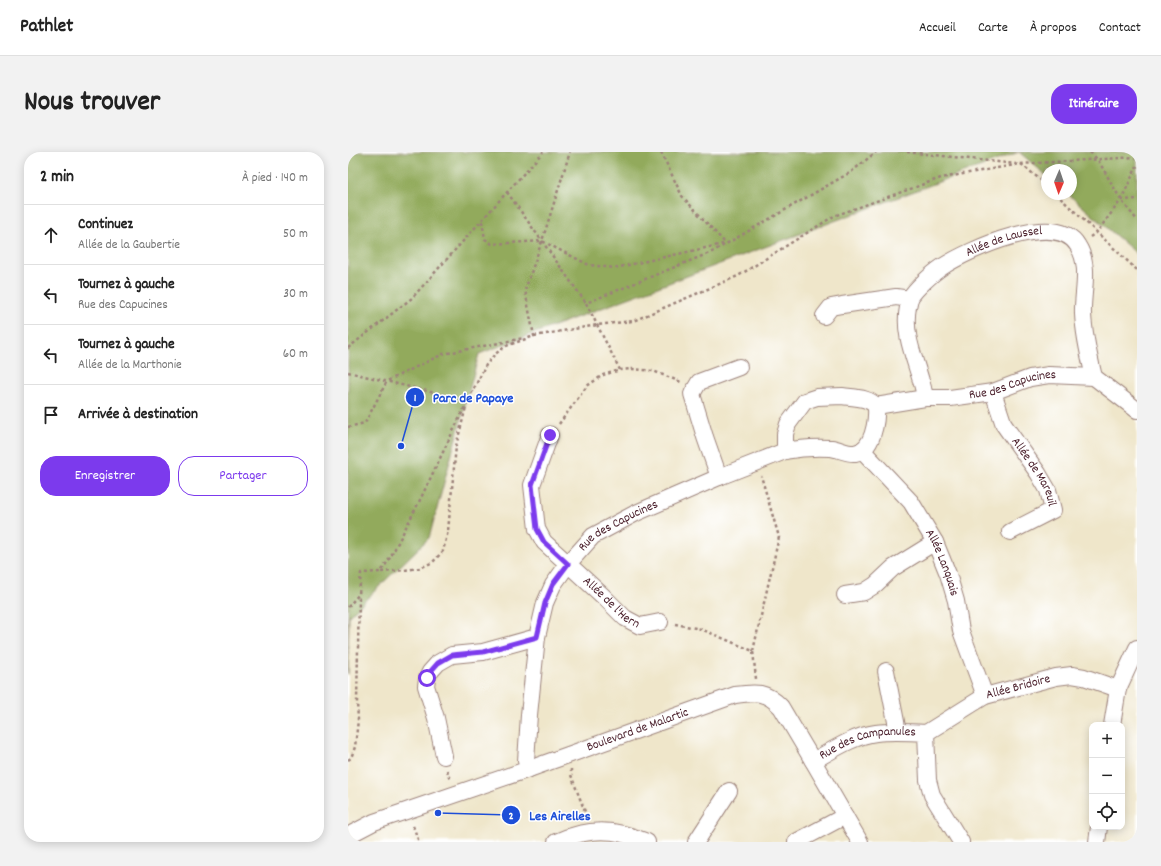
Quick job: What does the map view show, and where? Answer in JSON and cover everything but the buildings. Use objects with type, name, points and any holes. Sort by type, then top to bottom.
[{"type":"street","name":"Allée de Laussel","points":[[910,299],[918,288],[941,267],[958,257],[1005,238],[1030,232],[1057,232],[1069,236],[1078,244]]},
{"type":"street","points":[[1078,244],[1085,269],[1083,314],[1087,349],[1094,377],[1137,410]]},
{"type":"street","points":[[824,316],[831,307],[896,297],[910,299],[907,313],[909,344],[922,382],[925,398]]},
{"type":"street","points":[[719,477],[704,437],[692,394],[699,382],[739,366]]},
{"type":"street","name":"Rue des Capucines","points":[[876,406],[925,398],[950,398],[993,392],[1030,378],[1049,375],[1094,377]]},
{"type":"street","name":"Allée de Mareuil","points":[[993,392],[1004,425],[1038,473],[1048,490],[1053,510],[1010,532]]},
{"type":"street","points":[[785,451],[785,434],[788,424],[805,401],[817,397],[842,396],[864,399],[872,402],[876,406],[876,420],[868,444],[862,450]]},
{"type":"street","name":"Allée de l'Hern","points":[[550,435],[532,485],[537,529],[544,542],[625,618],[640,626],[660,622]]},
{"type":"street","name":"Rue des Capucines","points":[[529,769],[526,761],[529,715],[537,637],[545,603],[553,584],[568,564],[593,536],[636,513],[719,477],[785,451],[813,448],[833,448],[854,453],[862,450]]},
{"type":"street","name":"Allée Lanquais","points":[[862,450],[911,502],[935,542],[948,574],[956,601],[961,631],[985,696]]},
{"type":"street","points":[[845,595],[864,592],[876,585],[893,568],[935,542]]},
{"type":"street","points":[[444,756],[436,718],[426,686],[427,678],[430,672],[438,663],[452,655],[483,652],[537,637]]},
{"type":"street","points":[[1112,722],[1118,689],[1137,648]]},
{"type":"street","points":[[886,671],[898,732]]},
{"type":"street","name":"Allée Bridoire","points":[[926,733],[985,696],[1049,679],[1072,675],[1084,677],[1118,689]]},
{"type":"street","points":[[758,693],[775,701],[781,707],[860,842]]},
{"type":"street","name":"Boulevard de Malartic","points":[[348,838],[374,822],[735,696],[758,693]]},
{"type":"street","name":"Rue des Campanules","points":[[813,760],[859,737],[875,733],[926,733],[928,780],[932,794],[961,842]]},
{"type":"street","points":[[696,842],[729,791]]},
{"type":"street","points":[[796,842],[845,816]]},
{"type":"street","points":[[1097,842],[1099,830]]},
{"type":"street","points":[[556,842],[576,834],[589,831],[623,834],[647,842]]},
{"type":"path","points":[[348,348],[412,298],[543,152]]},
{"type":"path","points":[[534,336],[525,290],[570,152]]},
{"type":"path","points":[[661,152],[682,196],[726,244]]},
{"type":"path","points":[[586,303],[712,252],[850,172],[876,152]]},
{"type":"path","points":[[907,152],[1020,164],[1041,180]]},
{"type":"path","points":[[1090,152],[1098,160],[1121,200],[1137,220]]},
{"type":"path","points":[[348,427],[365,423],[387,381],[443,354],[597,325],[633,321],[738,276],[834,216],[941,178],[1020,164],[1137,157]]},
{"type":"path","points":[[1078,244],[1097,232],[1121,200],[1137,166]]},
{"type":"path","points":[[507,192],[586,303],[620,370]]},
{"type":"path","points":[[1121,200],[1137,199]]},
{"type":"path","points":[[1062,200],[1137,270]]},
{"type":"path","points":[[482,220],[485,239],[492,244],[542,241],[589,265],[615,268],[726,244]]},
{"type":"path","points":[[381,572],[419,502],[486,365],[495,354],[506,346],[534,336]]},
{"type":"path","points":[[550,435],[587,386],[603,375],[620,370],[633,369],[653,371],[681,381],[692,394]]},
{"type":"path","points":[[348,372],[468,400]]},
{"type":"path","points":[[348,760],[351,758],[355,747],[358,720],[359,594],[361,573],[420,568],[433,562],[443,551],[448,531],[456,446],[468,400]]},
{"type":"path","points":[[757,462],[779,537],[753,652],[758,693]]},
{"type":"path","points":[[348,608],[359,594]]},
{"type":"path","points":[[660,622],[701,629],[753,652]]},
{"type":"path","points":[[570,754],[571,774],[589,824],[589,831]]},
{"type":"path","points":[[444,756],[454,794]]},
{"type":"green space","points":[[348,152],[1019,152],[479,354],[429,538],[349,616],[348,674]]},
{"type":"green space","points":[[1019,152],[1137,152],[1137,254],[1075,200],[1077,200],[1077,164],[1041,164],[1041,171]]},
{"type":"place","name":"Parc de Papaye","points":[[401,446]]},
{"type":"place","name":"Les Airelles","points":[[438,813]]},
{"type":"route","points":[[427,678],[438,663],[452,655],[483,652],[537,637],[545,603],[553,584],[568,564],[544,542],[537,529],[532,485],[550,435]]}]
